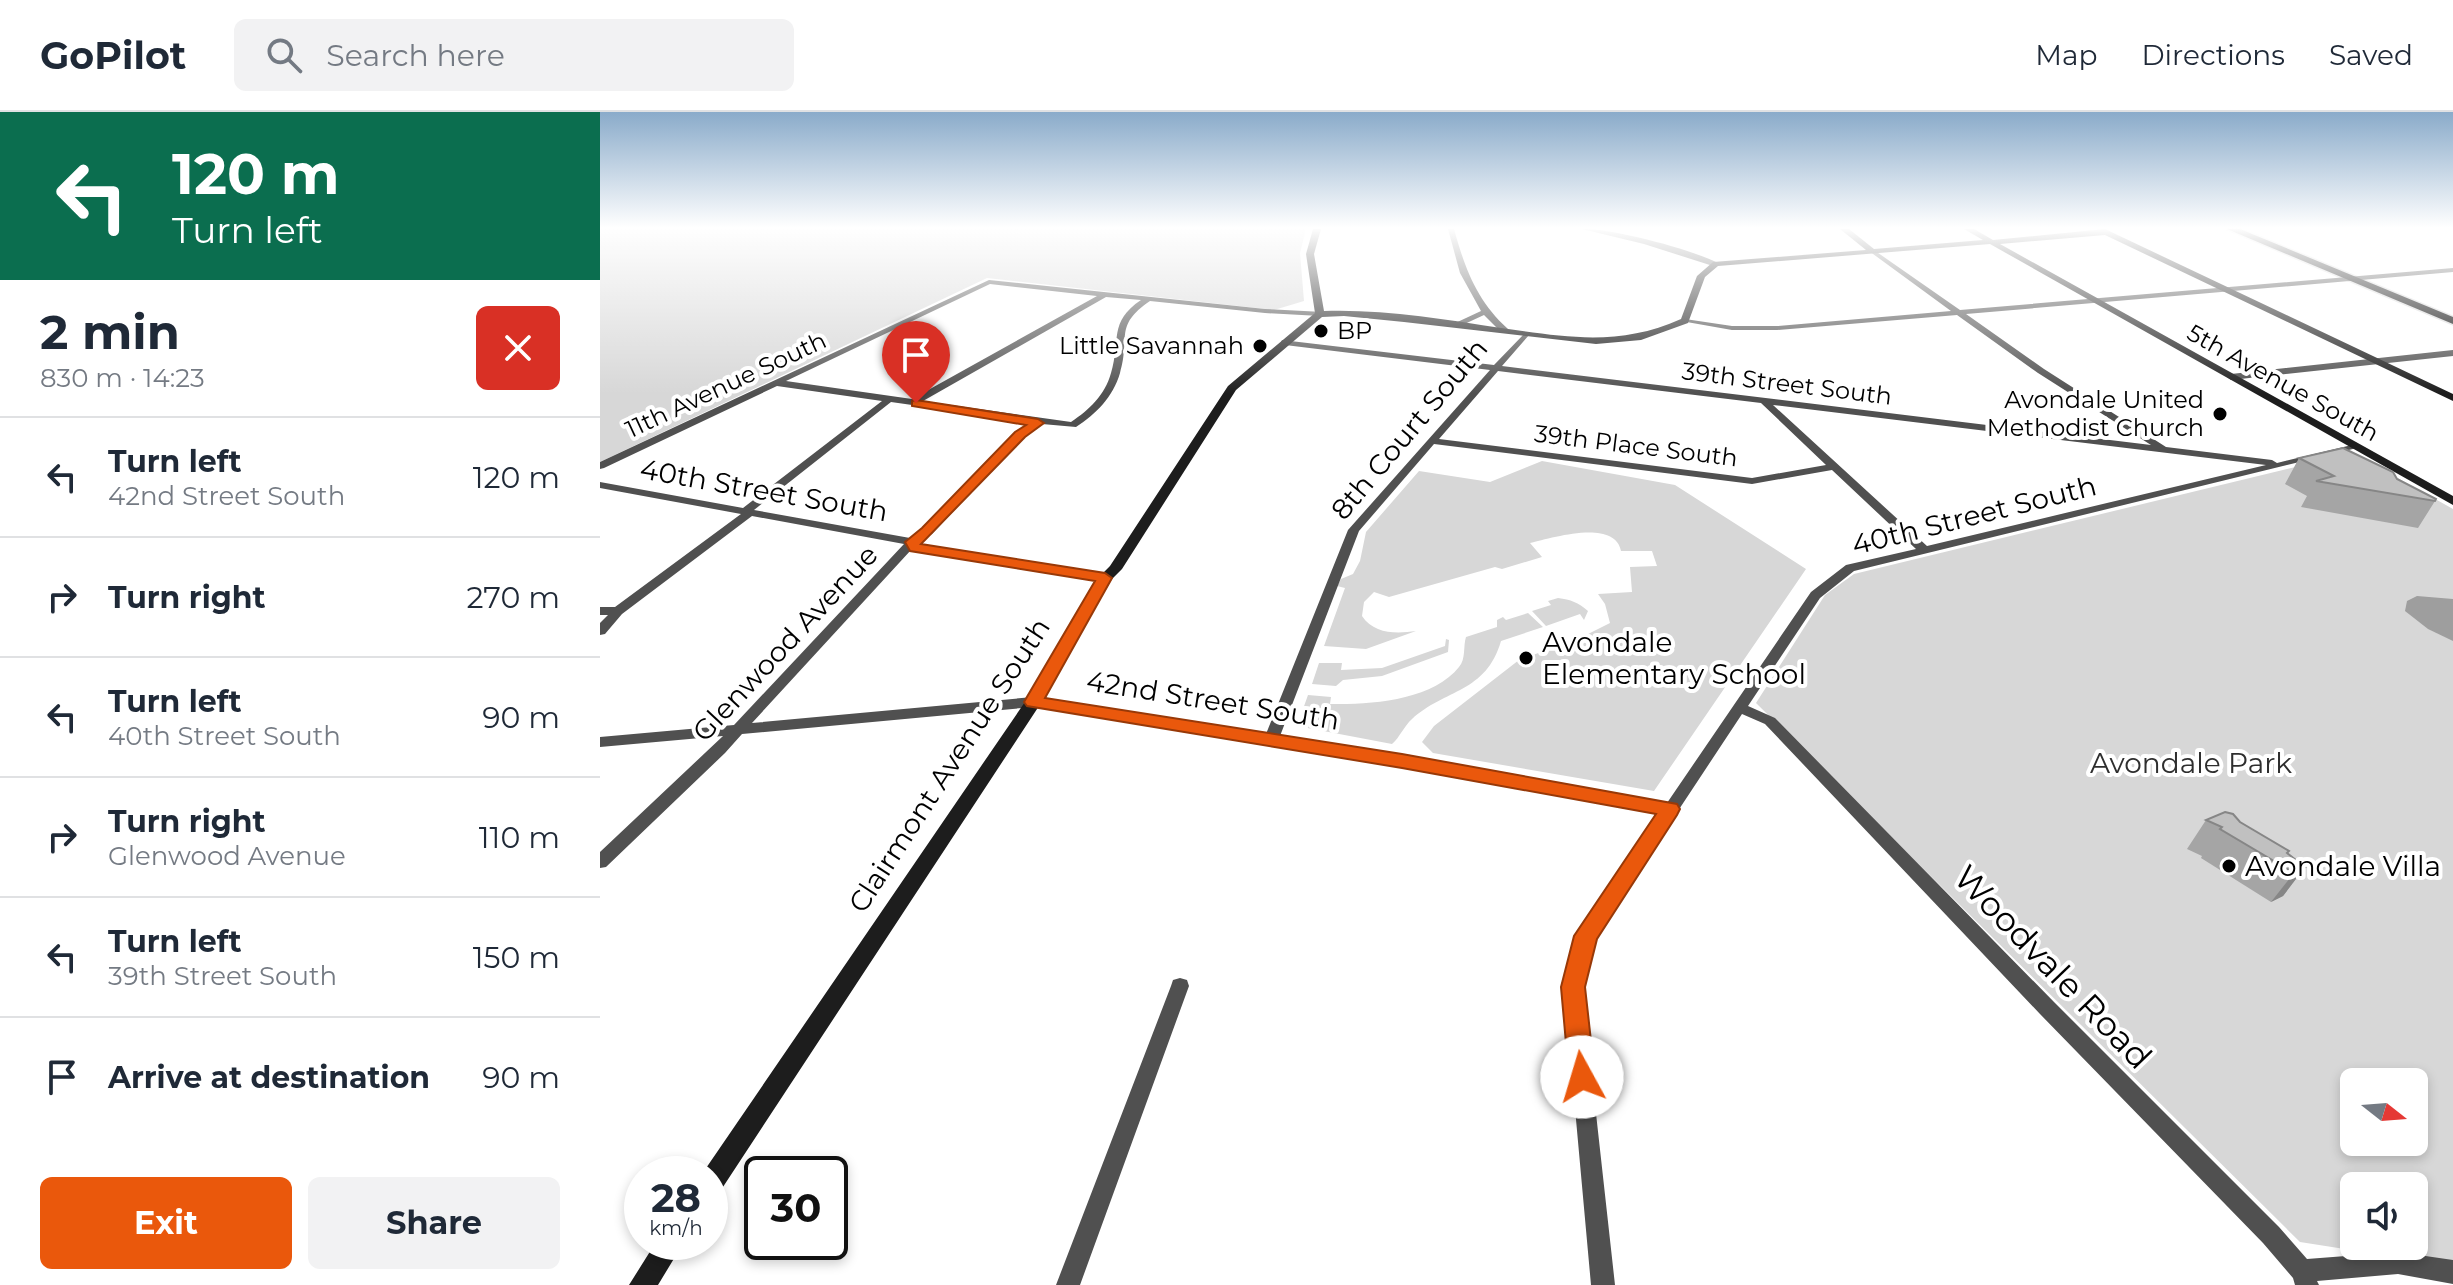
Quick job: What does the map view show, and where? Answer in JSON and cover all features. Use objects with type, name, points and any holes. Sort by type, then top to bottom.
[{"type":"main road","points":[[2363,284],[2453,321]]},
{"type":"street","name":"11th Avenue South","points":[[600,466],[985,284]]},
{"type":"street","name":"11th Avenue South","points":[[1024,284],[1107,293]]},
{"type":"street","points":[[1315,284],[1320,314]]},
{"type":"street","points":[[1469,284],[1482,313],[1505,331]]},
{"type":"street","points":[[1685,321],[1698,284]]},
{"type":"street","points":[[1918,284],[2041,371],[2165,450]]},
{"type":"street","name":"5th Avenue South","points":[[2065,284],[2453,501]]},
{"type":"street","points":[[2213,284],[2453,398]]},
{"type":"street","points":[[912,403],[1107,293],[1265,311],[1344,313],[1606,342],[1657,335],[1685,321],[1732,328],[1777,328],[2302,284]]},
{"type":"street","points":[[777,383],[1038,423],[1073,425],[1089,415],[1103,398],[1116,374],[1123,322],[1150,298]]},
{"type":"street","points":[[1455,325],[1482,313]]},
{"type":"street","name":"Clairmont Avenue South","points":[[728,1157],[1033,702],[1105,578],[1115,569],[1232,388],[1320,314]]},
{"type":"street","name":"8th Court South","points":[[1271,740],[1350,536],[1525,335]]},
{"type":"street","name":"39th Street South","points":[[1285,342],[2284,464]]},
{"type":"street","points":[[2231,377],[2453,353]]},
{"type":"street","points":[[600,631],[618,611],[748,514],[748,509],[888,400]]},
{"type":"street","points":[[1763,401],[1924,550]]},
{"type":"street","name":"Glenwood Avenue","points":[[600,862],[720,749],[733,731],[746,724],[755,709],[912,542],[928,532],[1020,435],[1038,423]]},
{"type":"street","name":"39th Place South","points":[[1431,441],[1752,481],[1836,466]]},
{"type":"street","name":"40th Street South","points":[[1603,1285],[1573,987],[1586,936],[1815,595],[1850,568],[2356,447]]},
{"type":"street","name":"40th Street South","points":[[600,485],[912,542],[916,548],[1105,578]]},
{"type":"street","points":[[600,611],[618,611]]},
{"type":"street","name":"42nd Street South","points":[[600,742],[1033,702],[1670,809]]},
{"type":"street","name":"Woodvale Road","points":[[1740,708],[1770,721],[2304,1278]]},
{"type":"street","points":[[1068,1285],[1180,986]]},
{"type":"street","points":[[642,1285],[659,1260]]},
{"type":"street","points":[[2304,1278],[2398,1263],[2453,1272]]},
{"type":"green space","points":[[600,284],[975,284],[600,462]]},
{"type":"green space","points":[[1038,284],[1303,284],[1304,301],[1274,310]]},
{"type":"green space","name":"Avondale Park","points":[[2353,453],[2453,509],[2453,1266],[2415,1260],[2428,1260],[2428,1172],[2340,1172],[2340,1248],[2300,1242],[1756,703],[1825,595],[1854,574]]},
{"type":"green space","name":"Avondale Elementary School","points":[[1542,461],[1675,485],[1806,569],[1654,791],[1433,753],[1422,742],[1434,726],[1519,660],[1582,637],[1610,623],[1605,604],[1598,594],[1632,592],[1630,567],[1657,566],[1652,551],[1621,551],[1616,541],[1607,535],[1595,533],[1566,535],[1530,543],[1542,557],[1389,597],[1374,592],[1364,602],[1362,616],[1373,626],[1393,632],[1416,631],[1366,649],[1324,646],[1345,588],[1337,586],[1341,579],[1353,574],[1360,561],[1366,532],[1419,471],[1490,482]]},
{"type":"green space","points":[[1558,598],[1581,605],[1588,611],[1584,620],[1580,614],[1546,626],[1532,611],[1551,605],[1548,601]]},
{"type":"green space","points":[[1528,613],[1543,627],[1501,641],[1494,658],[1475,681],[1425,709],[1412,719],[1392,744],[1297,726],[1308,695],[1331,697],[1330,704],[1364,703],[1400,698],[1434,687],[1461,664],[1466,637],[1497,627],[1497,620],[1503,617],[1506,620]]},
{"type":"green space","points":[[1446,639],[1449,640],[1448,652],[1382,676],[1343,680],[1336,686],[1312,684],[1319,663],[1342,663],[1341,670],[1382,668],[1445,646]]},
{"type":"shaded area","points":[[2417,596],[2453,599],[2453,641],[2428,629],[2405,611],[2407,601]]},
{"type":"building","points":[[2343,448],[2393,472],[2397,479],[2435,501],[2316,481],[2334,476],[2299,458]]},
{"type":"building","points":[[2225,812],[2233,814],[2240,822],[2289,851],[2287,853],[2305,867],[2294,873],[2206,820]]},
{"type":"place","name":"BP","points":[[1321,331]]},
{"type":"place","name":"Little Savannah","points":[[1260,346]]},
{"type":"place","name":"Avondale United Methodist Church","points":[[2220,414]]},
{"type":"place","name":"Avondale Elementary School","points":[[1526,658]]},
{"type":"place","name":"Avondale Villa","points":[[2229,866]]},
{"type":"route","points":[[916,403],[1038,423],[1020,435],[928,532],[912,542],[916,548],[1105,578],[1033,702],[1402,761],[1670,809],[1586,936],[1573,987],[1582,1077]]}]
